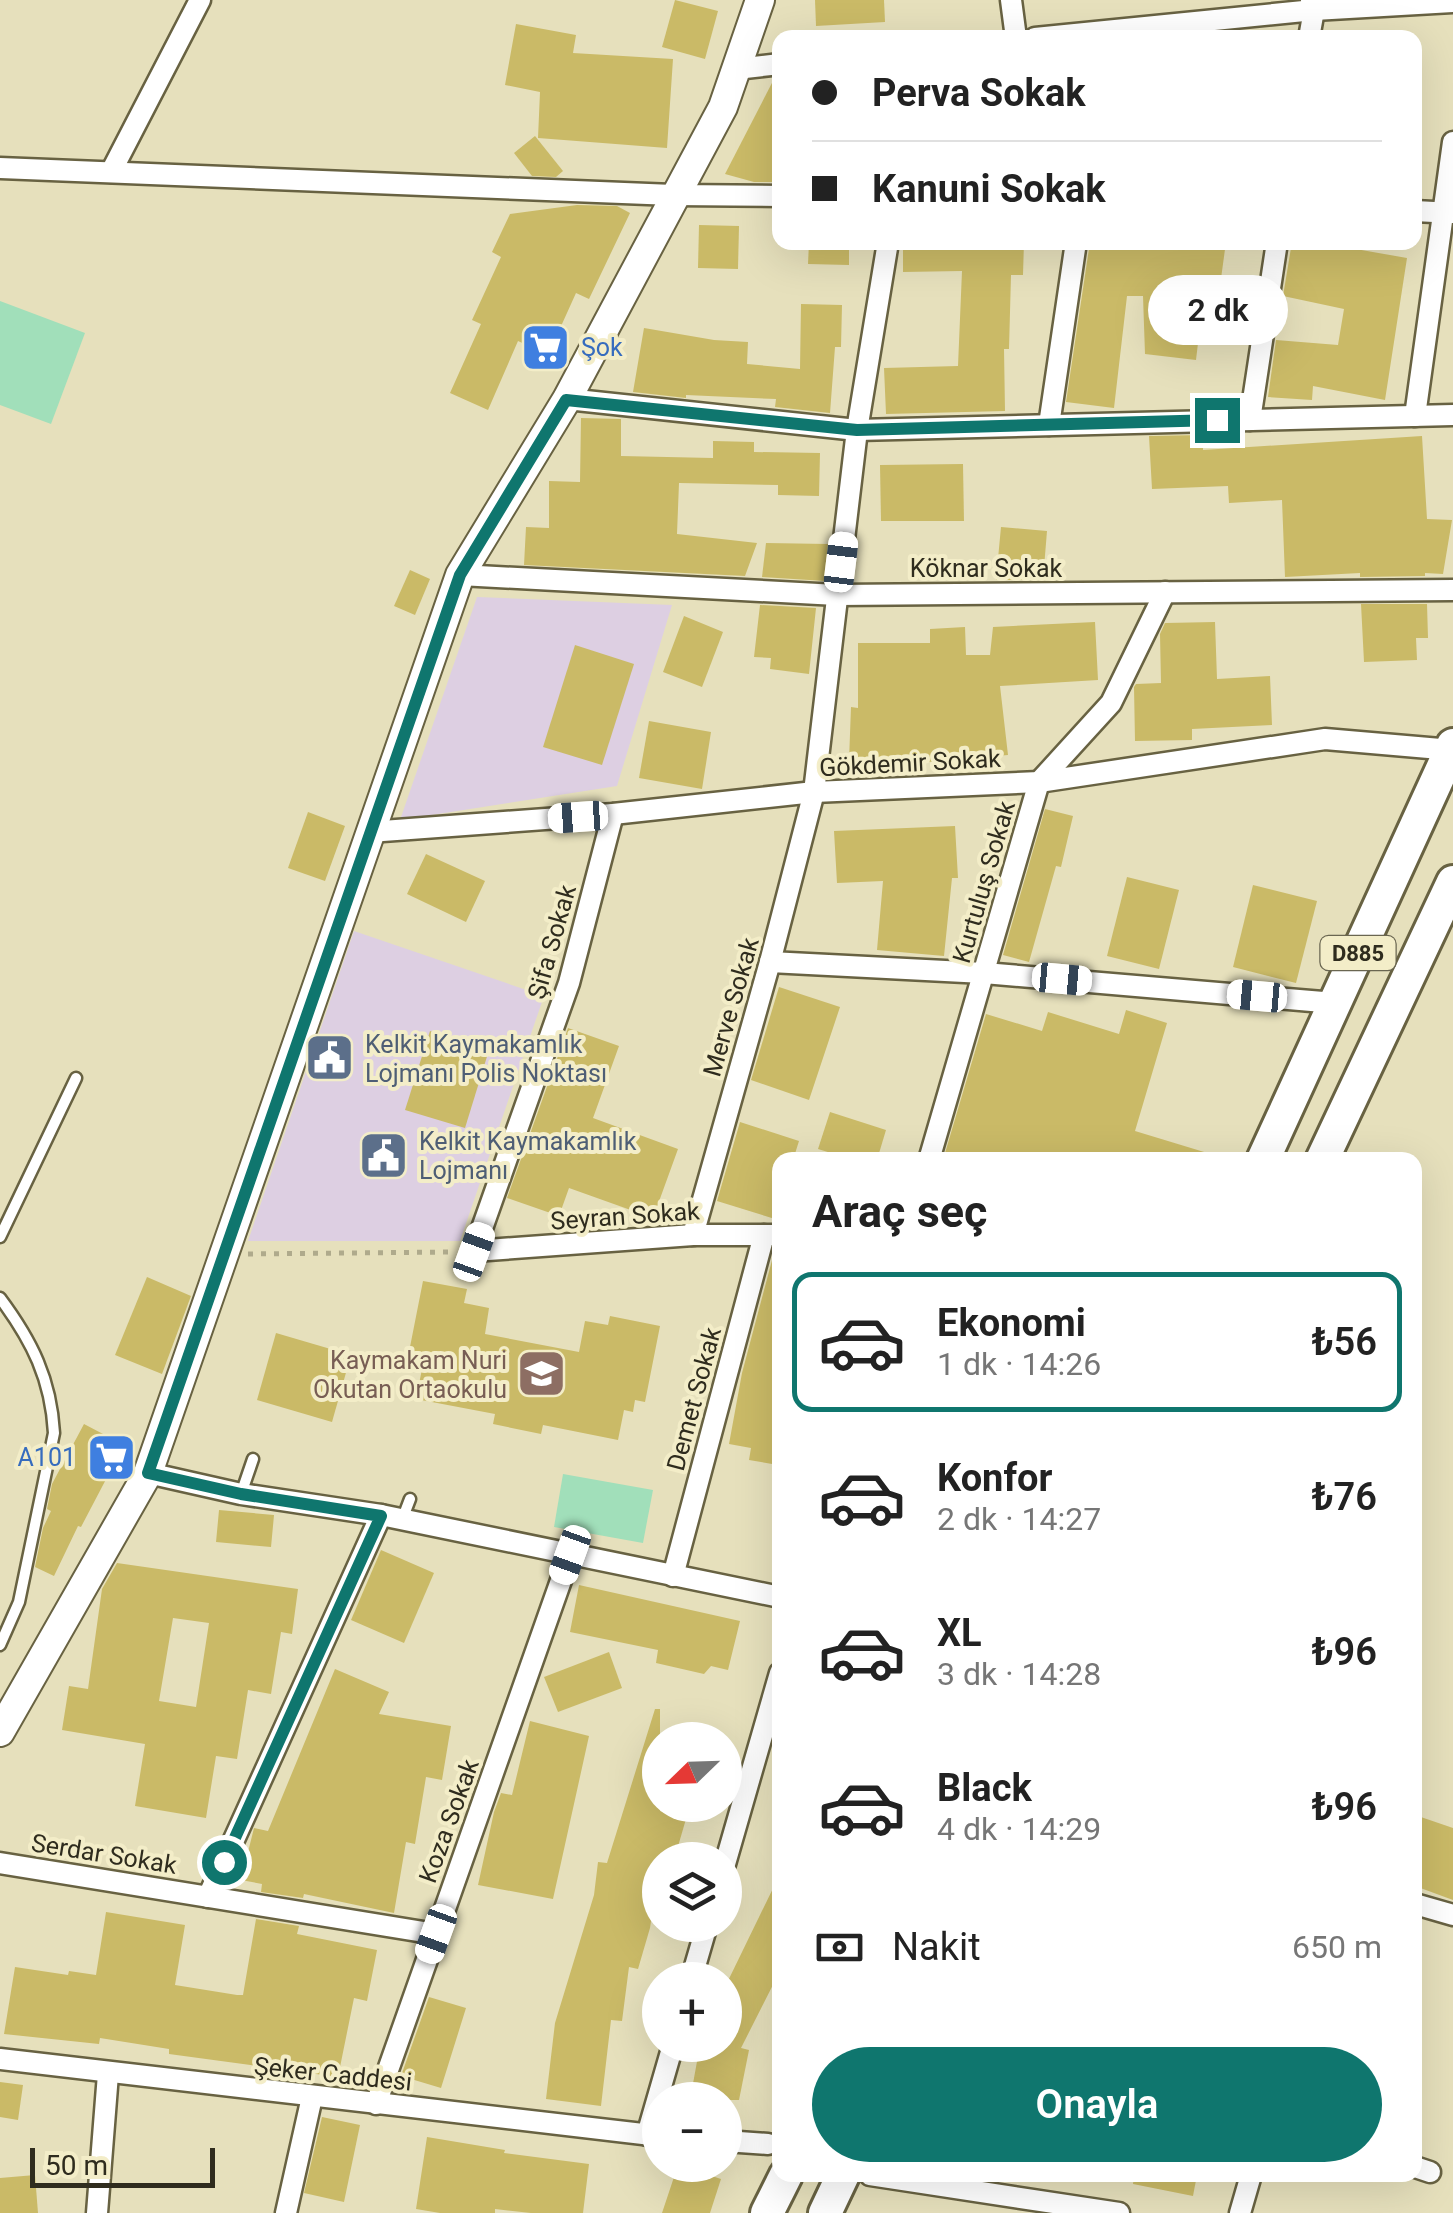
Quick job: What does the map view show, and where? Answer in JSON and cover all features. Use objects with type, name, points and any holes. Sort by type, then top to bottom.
[{"type":"highway","name":"D885","points":[[1267,1152],[1452,748]]},
{"type":"highway","name":"D885","points":[[1326,1152],[1453,882]]},
{"type":"highway","points":[[767,2213],[782,2182]]},
{"type":"highway","points":[[825,2213],[840,2182]]},
{"type":"main road","points":[[2,1726],[148,1473],[460,575],[566,400],[723,106],[760,0]]},
{"type":"street","points":[[112,172],[200,0]]},
{"type":"street","points":[[1012,0],[1015,30]]},
{"type":"street","points":[[1130,30],[1312,5],[1453,2]]},
{"type":"street","points":[[1310,30],[1312,5]]},
{"type":"street","points":[[736,69],[772,65]]},
{"type":"street","points":[[1415,416],[1449,213],[1453,142]]},
{"type":"street","points":[[0,168],[772,196]]},
{"type":"street","points":[[1422,211],[1449,213]]},
{"type":"street","name":"Merve Sokak","points":[[692,1235],[814,792],[857,430],[887,250]]},
{"type":"street","points":[[1049,425],[1075,250]]},
{"type":"street","points":[[1250,420],[1276,250]]},
{"type":"street","points":[[566,400],[857,430],[1453,414]]},
{"type":"street","name":"Köknar Sokak","points":[[460,575],[838,594],[1453,590]]},
{"type":"street","name":"Kurtuluş Sokak","points":[[931,1152],[1039,782],[1111,702],[1165,592]]},
{"type":"street","name":"Gökdemir Sokak","points":[[369,832],[613,814],[814,792],[1039,782],[1325,740],[1452,748]]},
{"type":"street","name":"Şifa Sokak","points":[[474,1252],[569,983],[613,814]]},
{"type":"street","points":[[770,962],[984,972],[1335,1003]]},
{"type":"street","name":"Seyran Sokak","points":[[474,1252],[692,1235],[772,1235]]},
{"type":"street","name":"Demet Sokak","points":[[673,1576],[772,1235]]},
{"type":"street","points":[[148,1473],[772,1595]]},
{"type":"street","points":[[208,1897],[392,1518]]},
{"type":"street","name":"Koza Sokak","points":[[376,2104],[570,1555]]},
{"type":"street","points":[[731,1842],[772,1702]]},
{"type":"street","name":"Serdar Sokak","points":[[0,1862],[436,1934]]},
{"type":"street","points":[[1422,1906],[1453,1914]]},
{"type":"street","name":"Şeker Caddesi","points":[[0,2059],[642,2135]]},
{"type":"street","points":[[97,2213],[108,2074]]},
{"type":"street","points":[[286,2213],[312,2097]]},
{"type":"street","points":[[742,2142],[768,2144]]},
{"type":"street","points":[[916,2182],[1119,2213]]},
{"type":"street","points":[[1240,2213],[1249,2182]]},
{"type":"lane","points":[[0,1237],[76,1078]]},
{"type":"lane","points":[[0,1298],[42,1364],[53,1408],[54,1433],[20,1602],[0,1646]]},
{"type":"lane","points":[[241,1494],[253,1459]]},
{"type":"lane","points":[[392,1518],[410,1499]]},
{"type":"path","points":[[225,1254],[474,1252]]},
{"type":"shaded area","points":[[477,597],[672,605],[617,786],[400,820]]},
{"type":"shaded area","name":"Kelkit Kaymakamlık Lojmanı","points":[[354,931],[544,996],[460,1241],[248,1241]]},
{"type":"green space","points":[[0,301],[85,333],[51,424],[0,405]]},
{"type":"green space","points":[[563,1474],[653,1490],[643,1543],[554,1527]]},
{"type":"building","points":[[675,0],[718,11],[705,59],[662,47]]},
{"type":"building","points":[[815,0],[884,0],[885,22],[816,26]]},
{"type":"building","points":[[516,24],[576,35],[573,53],[673,59],[667,148],[538,138],[540,92],[505,85]]},
{"type":"building","points":[[772,83],[772,182],[754,182],[725,174]]},
{"type":"building","points":[[535,136],[563,171],[556,177],[532,176],[514,153]]},
{"type":"building","points":[[577,205],[617,206],[630,213],[589,299],[576,293],[548,355],[518,341],[488,410],[450,393],[481,324],[472,320],[501,257],[492,252],[510,214]]},
{"type":"building","points":[[699,225],[739,226],[738,269],[698,268]]},
{"type":"building","points":[[809,250],[849,250],[849,265],[808,264]]},
{"type":"building","points":[[903,250],[1024,250],[1023,275],[1011,275],[1009,349],[1004,349],[1005,411],[886,414],[884,368],[958,366],[962,271],[903,272]]},
{"type":"building","points":[[1089,250],[1225,250],[1220,286],[1205,284],[1196,360],[1145,354],[1143,296],[1127,296],[1114,408],[1066,402]]},
{"type":"building","points":[[1291,250],[1361,250],[1407,258],[1385,400],[1313,386],[1312,400],[1268,397],[1276,340],[1338,345],[1344,309],[1283,296]]},
{"type":"building","points":[[801,304],[842,305],[841,347],[835,347],[830,413],[775,407],[776,399],[686,398],[633,392],[644,328],[748,342],[747,364],[800,369]]},
{"type":"building","points":[[581,418],[621,419],[621,456],[713,458],[713,441],[754,442],[754,452],[820,453],[819,496],[778,495],[778,485],[679,483],[677,534],[757,543],[745,576],[524,565],[526,527],[549,528],[549,481],[580,482]]},
{"type":"building","points":[[1203,435],[1203,450],[1422,436],[1427,519],[1452,520],[1443,574],[1285,577],[1282,500],[1229,503],[1228,486],[1152,489],[1149,436]]},
{"type":"building","points":[[963,464],[964,521],[881,521],[880,465]]},
{"type":"building","points":[[1001,527],[1047,531],[1043,580],[996,580]]},
{"type":"building","points":[[766,543],[828,544],[825,581],[762,577]]},
{"type":"building","points":[[410,570],[430,579],[415,615],[394,606]]},
{"type":"building","points":[[1361,604],[1427,604],[1428,638],[1416,638],[1417,660],[1364,662]]},
{"type":"building","points":[[760,605],[816,608],[809,674],[770,669],[771,658],[754,657]]},
{"type":"building","points":[[684,616],[723,632],[702,687],[663,672]]},
{"type":"building","points":[[1095,622],[1098,680],[1000,686],[1008,755],[916,763],[849,761],[851,707],[858,708],[858,643],[930,643],[930,629],[965,627],[966,655],[990,655],[993,627]]},
{"type":"building","points":[[1215,622],[1217,679],[1270,676],[1272,725],[1192,729],[1192,740],[1135,741],[1134,687],[1161,683],[1160,634],[1165,623]]},
{"type":"building","points":[[575,645],[634,664],[602,765],[543,747]]},
{"type":"building","points":[[649,721],[711,732],[702,789],[639,778]]},
{"type":"building","points":[[1045,809],[1073,816],[1061,867],[1056,866],[1029,962],[1003,955]]},
{"type":"building","points":[[308,812],[345,826],[325,881],[288,868]]},
{"type":"building","points":[[955,826],[958,878],[952,878],[944,956],[877,950],[883,881],[837,883],[834,831]]},
{"type":"building","points":[[426,854],[485,881],[466,922],[407,894]]},
{"type":"building","points":[[1127,877],[1179,890],[1159,969],[1107,956]]},
{"type":"building","points":[[1253,885],[1317,901],[1296,983],[1233,967]]},
{"type":"building","points":[[779,987],[840,1007],[809,1100],[751,1080]]},
{"type":"building","points":[[1126,1010],[1167,1023],[1135,1131],[1204,1152],[945,1152],[986,1014],[1042,1031],[1048,1012],[1119,1034]]},
{"type":"building","points":[[568,1028],[619,1046],[593,1118],[678,1149],[653,1218],[569,1188],[559,1216],[507,1198]]},
{"type":"building","name":"Kelkit Kaymakamlık Lojmanı","points":[[430,1031],[489,1050],[465,1128],[405,1110]]},
{"type":"building","name":"Kelkit Kaymakamlık Lojmanı Polis Noktası","points":[[318,1036],[352,1048],[341,1080],[307,1068]]},
{"type":"building","points":[[830,1112],[886,1130],[879,1152],[818,1149]]},
{"type":"building","points":[[740,1122],[799,1141],[796,1152],[772,1152],[772,1218],[717,1201]]},
{"type":"building","points":[[772,1260],[772,1464],[749,1460],[751,1448],[729,1444],[742,1373]]},
{"type":"building","points":[[147,1277],[191,1296],[162,1374],[115,1355]]},
{"type":"building","name":"Kaymakam Nuri Okutan Ortaokulu","points":[[423,1281],[467,1289],[464,1303],[489,1308],[485,1334],[579,1352],[585,1321],[608,1325],[610,1316],[660,1326],[645,1402],[635,1400],[633,1412],[624,1410],[618,1440],[543,1425],[541,1434],[493,1424],[495,1414],[416,1399],[422,1369],[414,1368],[416,1355],[409,1352]]},
{"type":"building","points":[[276,1333],[351,1355],[332,1422],[257,1400]]},
{"type":"building","points":[[84,1424],[124,1445],[54,1576],[35,1567],[43,1528],[51,1511],[47,1509],[52,1484]]},
{"type":"building","points":[[219,1510],[274,1515],[271,1547],[216,1542]]},
{"type":"building","points":[[381,1550],[434,1573],[404,1643],[351,1620]]},
{"type":"building","points":[[117,1563],[298,1589],[292,1634],[281,1632],[271,1694],[248,1690],[237,1759],[216,1756],[206,1818],[135,1806],[145,1744],[62,1730],[69,1686],[88,1689],[102,1589]],"holes":[[[173,1618],[209,1623],[196,1707],[159,1701]]]},
{"type":"building","points":[[579,1585],[740,1621],[728,1670],[711,1666],[704,1674],[656,1663],[658,1650],[570,1632]]},
{"type":"building","points":[[609,1652],[622,1688],[558,1712],[544,1677]]},
{"type":"building","points":[[335,1669],[389,1692],[379,1714],[451,1726],[442,1780],[426,1777],[415,1844],[406,1842],[394,1913],[304,1894],[303,1898],[261,1892],[262,1884],[241,1880],[254,1828],[268,1831]]},
{"type":"building","points":[[655,1709],[660,1709],[660,1722],[651,1722]]},
{"type":"building","points":[[530,1721],[589,1736],[553,1899],[478,1885],[494,1812],[501,1793],[512,1795]]},
{"type":"building","points":[[642,1751],[642,1822],[685,1822],[679,1842],[642,1842],[642,1942],[646,1942],[638,1969],[629,1967],[622,2021],[611,2020],[601,2106],[546,2099],[555,2023],[594,1895],[598,1862],[607,1863]]},
{"type":"building","points":[[1422,1817],[1453,1828],[1453,1900],[1422,1889]]},
{"type":"building","points":[[772,1890],[772,1987],[742,2046],[742,1962],[737,1962]]},
{"type":"building","points":[[106,1912],[185,1925],[175,1985],[237,1995],[243,1995],[256,1919],[299,1926],[297,1934],[377,1950],[367,2001],[354,1998],[338,2077],[169,2054],[169,2049],[100,2038],[99,2044],[4,2034],[15,1967],[96,1975]]},
{"type":"building","points":[[429,1997],[466,2008],[441,2088],[401,2076]]},
{"type":"building","points":[[742,2048],[749,2050],[742,2085],[693,2082],[697,2062],[742,2062]]},
{"type":"building","points":[[0,2082],[23,2085],[18,2120],[0,2117]]},
{"type":"building","points":[[322,2117],[360,2125],[344,2202],[304,2193]]},
{"type":"building","points":[[427,2137],[505,2150],[504,2153],[589,2164],[583,2213],[495,2209],[495,2213],[440,2213],[416,2209]]},
{"type":"building","points":[[35,2175],[38,2213],[0,2213],[0,2178]]},
{"type":"building","points":[[672,2182],[720,2182],[710,2213],[662,2213]]},
{"type":"building","points":[[1133,2182],[1196,2182],[1193,2196]]},
{"type":"place","name":"Şok","points":[[546,347]]},
{"type":"place","name":"Kelkit Kaymakamlık Lojmanı Polis Noktası","points":[[330,1058]]},
{"type":"place","name":"Kelkit Kaymakamlık Lojmanı","points":[[384,1155]]},
{"type":"place","name":"Kaymakam Nuri Okutan Ortaokulu","points":[[542,1374]]},
{"type":"place","name":"A101","points":[[111,1457]]},
{"type":"route","points":[[224,1862],[381,1516],[241,1494],[148,1473],[460,575],[566,400],[857,430],[1217,420]]}]
